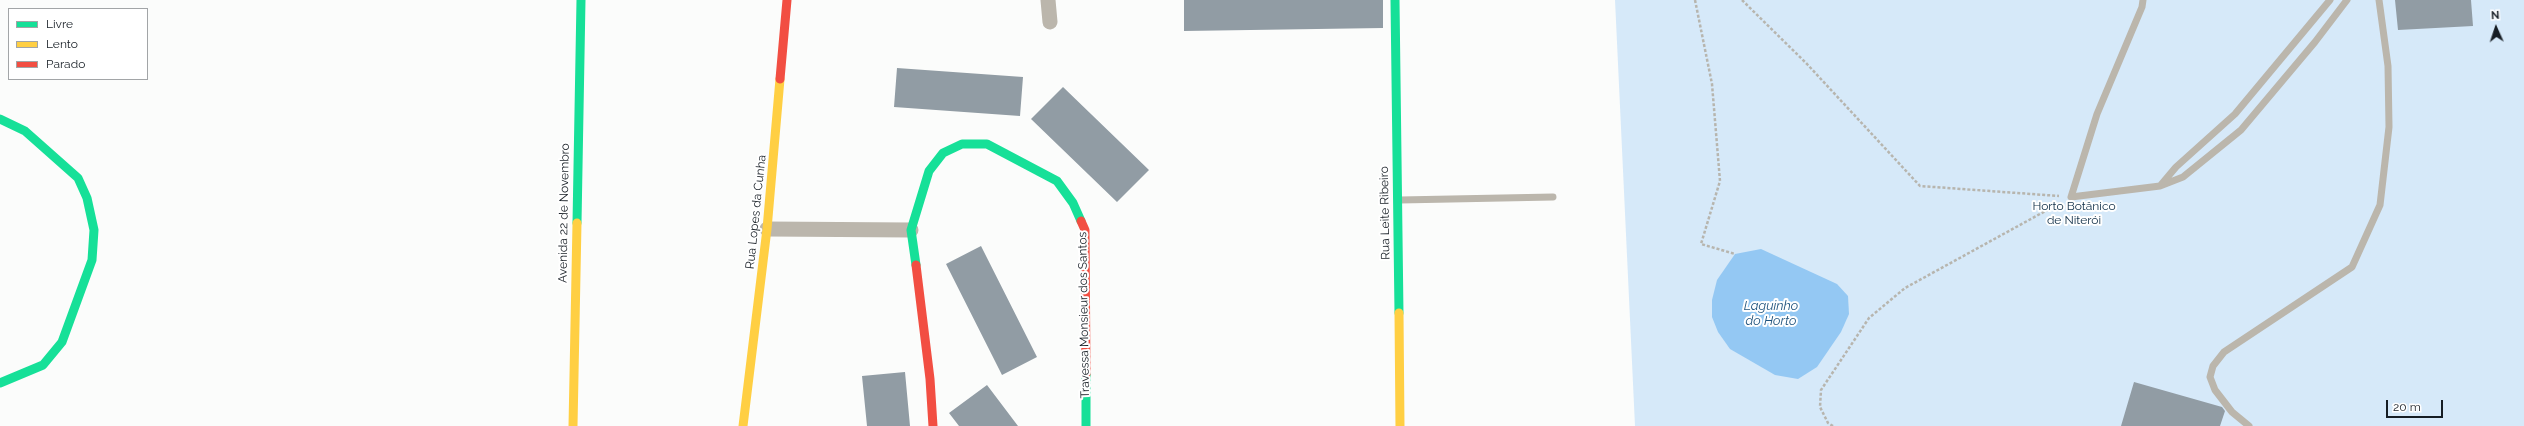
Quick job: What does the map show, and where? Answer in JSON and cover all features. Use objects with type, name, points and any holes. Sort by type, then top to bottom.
[{"type":"street","name":"Avenida 22 de Novembro","points":[[573,426],[581,0]]},
{"type":"street","name":"Rua Lopes da Cunha","points":[[743,426],[767,229],[787,0]]},
{"type":"street","points":[[1048,0],[1050,22]]},
{"type":"street","name":"Rua Leite Ribeiro","points":[[1395,0],[1400,426]]},
{"type":"street","points":[[0,119],[25,131],[78,178],[87,198],[94,230],[92,260],[62,342],[43,365],[0,383]]},
{"type":"street","name":"Travessa Monsieur dos Santos","points":[[933,426],[930,379],[911,230],[929,171],[943,153],[962,144],[987,144],[1057,182],[1073,203],[1085,230],[1086,426]]},
{"type":"street","points":[[767,229],[911,230]]},
{"type":"lane","points":[[2143,0],[2142,7],[2097,114],[2071,196],[2160,186],[2183,177],[2241,130],[2315,42],[2347,0]]},
{"type":"lane","points":[[2160,186],[2176,167],[2235,114],[2330,0]]},
{"type":"lane","points":[[2249,426],[2232,412],[2215,390],[2210,377],[2213,366],[2224,352],[2352,267],[2380,205],[2389,127],[2387,59],[2379,0]]},
{"type":"lane","points":[[1397,200],[1554,197]]},
{"type":"path","points":[[1695,0],[1712,84],[1720,182],[1701,244],[1735,254]]},
{"type":"path","points":[[1742,0],[1806,64],[1920,186],[2071,196]]},
{"type":"path","points":[[1833,426],[1828,423],[1820,407],[1821,390],[1869,318],[1905,288],[2071,196]]},
{"type":"green space","name":"Horto Botânico de Niterói","points":[[1615,0],[2524,0],[2524,426],[1635,426]]},
{"type":"water","name":"Laguinho do Horto","points":[[1761,249],[1837,284],[1848,296],[1849,314],[1841,332],[1817,367],[1798,379],[1775,375],[1730,349],[1718,332],[1712,317],[1712,300],[1717,280],[1735,254]]},
{"type":"building","points":[[1184,0],[1383,0],[1383,28],[1184,31]]},
{"type":"building","points":[[2395,0],[2471,0],[2473,26],[2398,30]]},
{"type":"building","points":[[897,68],[1023,77],[1020,116],[894,107]]},
{"type":"building","points":[[1063,87],[1149,170],[1117,202],[1031,119]]},
{"type":"building","points":[[981,246],[1037,357],[1002,375],[946,264]]},
{"type":"building","points":[[905,372],[910,426],[867,426],[862,376]]},
{"type":"building","points":[[2134,382],[2222,407],[2225,411],[2220,426],[2121,426]]},
{"type":"building","points":[[987,385],[1018,426],[959,426],[949,413]]},
{"type":"traffic: fast","points":[[577,223],[581,0]]},
{"type":"traffic: fast","points":[[1395,0],[1399,313]]},
{"type":"traffic: fast","points":[[0,119],[25,131],[78,178],[87,198],[94,230],[92,260],[62,342],[43,365],[0,383]]},
{"type":"traffic: fast","points":[[916,265],[911,230],[929,171],[943,153],[962,144],[987,144],[1057,181],[1073,203],[1081,221]]},
{"type":"traffic: fast","points":[[1086,374],[1086,426]]},
{"type":"traffic: slow","points":[[743,426],[767,229],[780,79]]},
{"type":"traffic: slow","points":[[573,426],[577,223]]},
{"type":"traffic: slow","points":[[1399,313],[1400,426]]},
{"type":"traffic: jam","points":[[780,79],[787,0]]},
{"type":"traffic: jam","points":[[1081,221],[1085,230],[1086,374]]},
{"type":"traffic: jam","points":[[916,265],[930,379],[933,426]]}]
